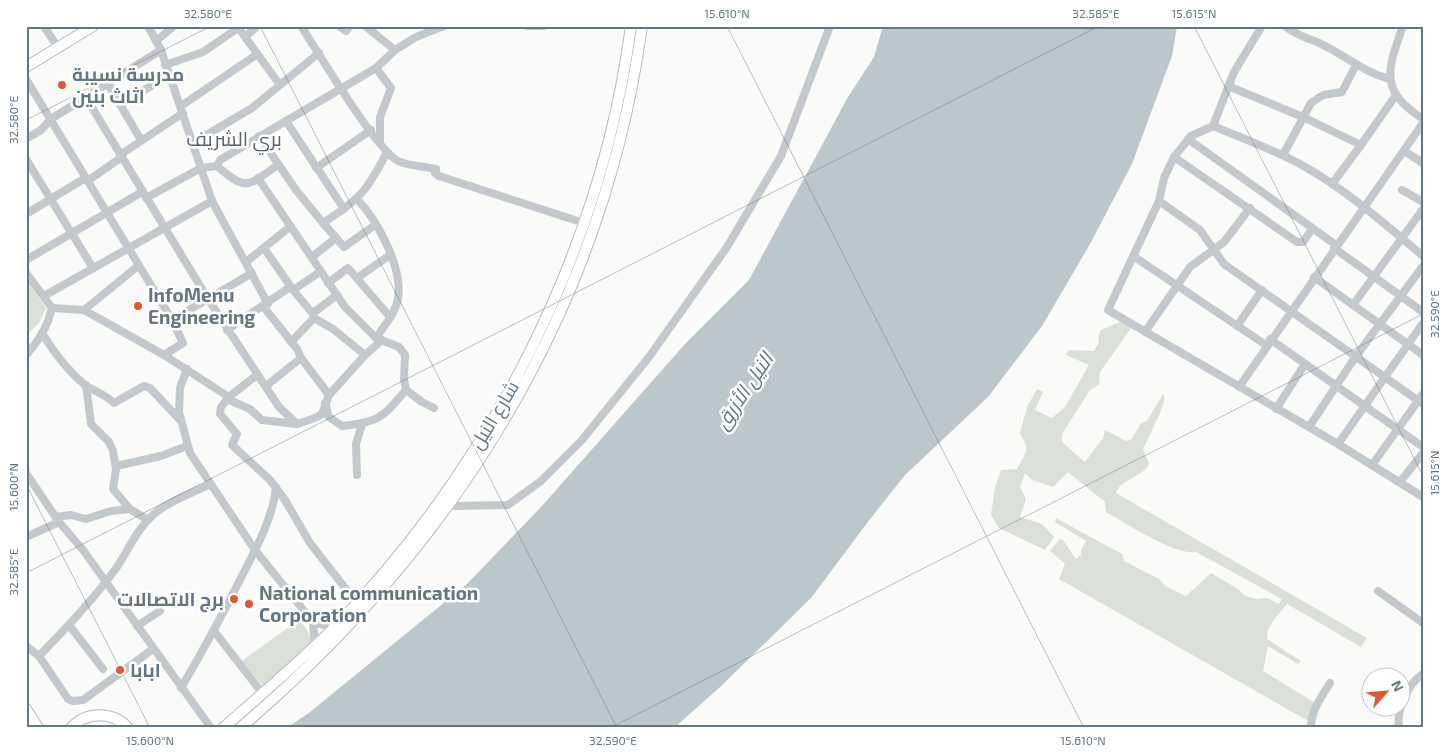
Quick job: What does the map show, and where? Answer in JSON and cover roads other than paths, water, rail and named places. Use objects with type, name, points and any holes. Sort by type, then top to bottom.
[{"type":"main road","points":[[26,67],[58,48],[76,31],[93,26]]},
{"type":"main road","name":"شارع النيل","points":[[223,728],[263,694],[333,628],[418,530],[475,447],[525,362],[568,266],[610,141],[631,26]]},
{"type":"main road","name":"شارع النيل","points":[[240,728],[298,677],[343,632],[398,570],[451,503],[483,455],[535,367],[580,270],[597,221],[619,147],[633,86],[642,26]]},
{"type":"main road","points":[[568,266],[580,270]]},
{"type":"main road","points":[[562,280],[568,280],[573,285]]},
{"type":"main road","points":[[475,447],[476,452],[483,455]]},
{"type":"main road","points":[[464,463],[469,464],[473,470]]},
{"type":"main road","points":[[26,709],[38,728]]},
{"type":"main road","points":[[71,728],[82,719],[100,714],[118,719],[128,728]]},
{"type":"main road","points":[[26,724],[28,728]]},
{"type":"street","points":[[44,26],[58,48]]},
{"type":"street","points":[[148,26],[160,50],[182,109],[212,201],[246,262],[265,305],[297,349],[327,399],[330,417],[342,426],[368,424],[385,415],[406,390]]},
{"type":"street","points":[[156,41],[174,26]]},
{"type":"street","points":[[245,37],[257,26]]},
{"type":"street","points":[[301,26],[380,144],[400,162],[436,168],[435,173],[439,176],[584,223]]},
{"type":"street","points":[[339,26],[346,31],[350,26]]},
{"type":"street","points":[[365,26],[395,50]]},
{"type":"street","points":[[217,166],[220,160],[376,68],[388,59],[395,50],[416,37],[444,26]]},
{"type":"street","points":[[527,26],[544,26]]},
{"type":"street","points":[[451,503],[455,506],[508,505],[540,481],[582,440],[649,357],[727,247],[781,156],[830,26]]},
{"type":"street","points":[[1262,26],[1243,56],[1228,86],[1213,126],[1188,138],[1174,157],[1164,178],[1159,201],[1108,310],[1338,444],[1423,497]]},
{"type":"street","points":[[1285,26],[1296,35],[1326,46],[1356,64],[1390,79]]},
{"type":"street","points":[[1239,387],[1268,342],[1404,151],[1423,121],[1405,107],[1396,96],[1390,79],[1403,26]]},
{"type":"street","points":[[165,65],[203,52],[237,27],[280,85]]},
{"type":"street","points":[[26,139],[85,96],[108,84],[160,50]]},
{"type":"street","points":[[193,143],[252,108],[319,53]]},
{"type":"street","points":[[26,214],[82,180],[89,180],[256,55]]},
{"type":"street","points":[[1283,155],[1303,117],[1316,99],[1323,95],[1339,93],[1345,89],[1356,64]]},
{"type":"street","points":[[376,68],[391,88],[380,117],[380,144]]},
{"type":"street","points":[[120,105],[169,75]]},
{"type":"street","points":[[26,79],[89,180],[138,266],[172,320],[183,343],[164,355]]},
{"type":"street","points":[[108,84],[142,140]]},
{"type":"street","points":[[1228,86],[1303,117],[1361,145]]},
{"type":"street","points":[[85,96],[227,330],[279,407],[297,424]]},
{"type":"street","points":[[1332,184],[1396,96]]},
{"type":"street","points":[[286,121],[344,209]]},
{"type":"street","points":[[1213,126],[1283,155],[1306,167],[1364,208],[1423,256]]},
{"type":"street","points":[[316,168],[371,130]]},
{"type":"street","points":[[259,136],[278,165],[323,223],[345,247],[375,225]]},
{"type":"street","points":[[1188,138],[1423,312]]},
{"type":"street","points":[[1404,151],[1423,163]]},
{"type":"street","points":[[323,223],[357,199],[371,183],[387,152]]},
{"type":"street","points":[[1174,157],[1297,242],[1303,242],[1312,229]]},
{"type":"street","points":[[26,159],[93,268]]},
{"type":"street","points":[[26,260],[72,234],[106,211],[201,168],[217,166],[237,183],[245,184],[278,165]]},
{"type":"street","points":[[258,178],[312,257],[320,272],[354,317],[379,339],[399,347],[405,355],[404,379],[406,390],[434,408]]},
{"type":"street","points":[[1402,190],[1423,202]]},
{"type":"street","points":[[52,308],[84,310],[187,369],[228,398],[250,409],[262,420],[297,424],[319,416],[327,399],[379,339],[398,299],[390,255],[382,231],[375,225],[370,212],[357,199]]},
{"type":"street","points":[[44,296],[212,201]]},
{"type":"street","points":[[1159,201],[1200,230],[1224,264],[1421,399],[1372,465]]},
{"type":"street","points":[[1145,332],[1190,267],[1224,242],[1250,208]]},
{"type":"street","points":[[1353,305],[1423,209]]},
{"type":"street","points":[[246,262],[290,226]]},
{"type":"street","points":[[312,257],[336,238]]},
{"type":"street","points":[[264,248],[291,288],[314,316],[365,355]]},
{"type":"street","points":[[357,278],[390,255]]},
{"type":"street","points":[[1133,256],[1237,326],[1304,364],[1423,447]]},
{"type":"street","points":[[84,310],[138,266]]},
{"type":"street","points":[[1309,427],[1356,356],[1423,266]]},
{"type":"street","points":[[328,283],[348,268],[390,317]]},
{"type":"street","points":[[26,272],[52,308]]},
{"type":"street","points":[[227,330],[291,288],[320,272]]},
{"type":"street","points":[[172,320],[252,274]]},
{"type":"street","points":[[1314,277],[1423,355]]},
{"type":"street","points":[[1237,326],[1262,290]]},
{"type":"street","points":[[291,342],[336,295]]},
{"type":"street","points":[[26,355],[42,333],[52,308]]},
{"type":"street","points":[[1338,444],[1423,323]]},
{"type":"street","points":[[42,333],[52,349],[86,385],[105,394],[114,403],[140,387],[150,388],[180,420]]},
{"type":"street","points":[[266,386],[301,358]]},
{"type":"street","points":[[1276,409],[1304,364]]},
{"type":"street","points":[[187,369],[179,395],[180,420],[187,446],[210,484],[255,550],[313,622],[315,645]]},
{"type":"street","points":[[257,375],[228,398],[221,407],[220,414],[237,434],[232,445],[264,473],[276,488],[310,543],[356,602]]},
{"type":"street","points":[[86,385],[91,424],[109,442],[116,466],[113,489],[130,509],[148,520]]},
{"type":"street","points":[[357,475],[356,444],[362,424]]},
{"type":"street","points":[[116,466],[161,456],[187,446]]},
{"type":"street","points":[[1400,482],[1423,453]]},
{"type":"street","points":[[26,473],[58,520],[105,581],[211,728]]},
{"type":"street","points":[[39,656],[69,625],[105,581],[138,531],[148,520],[163,508],[210,484]]},
{"type":"street","points":[[181,688],[214,631],[255,550],[272,507],[276,488]]},
{"type":"street","points":[[26,537],[71,515],[86,519],[111,511],[130,509]]},
{"type":"street","points":[[1378,591],[1423,623]]},
{"type":"street","points":[[137,626],[160,610]]},
{"type":"street","points":[[313,622],[333,628]]},
{"type":"street","points":[[69,625],[103,669]]},
{"type":"street","points":[[214,631],[263,694]]},
{"type":"street","points":[[26,646],[39,656],[68,699],[78,702],[92,695],[153,648]]},
{"type":"street","points":[[1399,728],[1398,715],[1410,684],[1423,674]]},
{"type":"street","points":[[1311,728],[1310,718],[1314,707],[1330,683]]},
{"type":"water","name":"النيل الأزرق","points":[[883,26],[1177,26],[1172,56],[1132,164],[1090,244],[1042,326],[988,397],[905,475],[811,598],[720,687],[674,728],[287,728],[310,712],[467,584],[541,507],[685,344],[749,280],[848,97],[874,57]]},
{"type":"place","name":"مدرسة نسيبة اثاث بنين","points":[[62,85]]},
{"type":"place","name":"InfoMenu Engineering","points":[[138,306]]},
{"type":"place","name":"برج الاتصالات","points":[[234,599]]},
{"type":"place","name":"National communication Corporation","points":[[249,604]]},
{"type":"place","name":"ابابا","points":[[120,670]]},
{"type":"district","name":"بري الشريف","points":[[234,139]]}]
